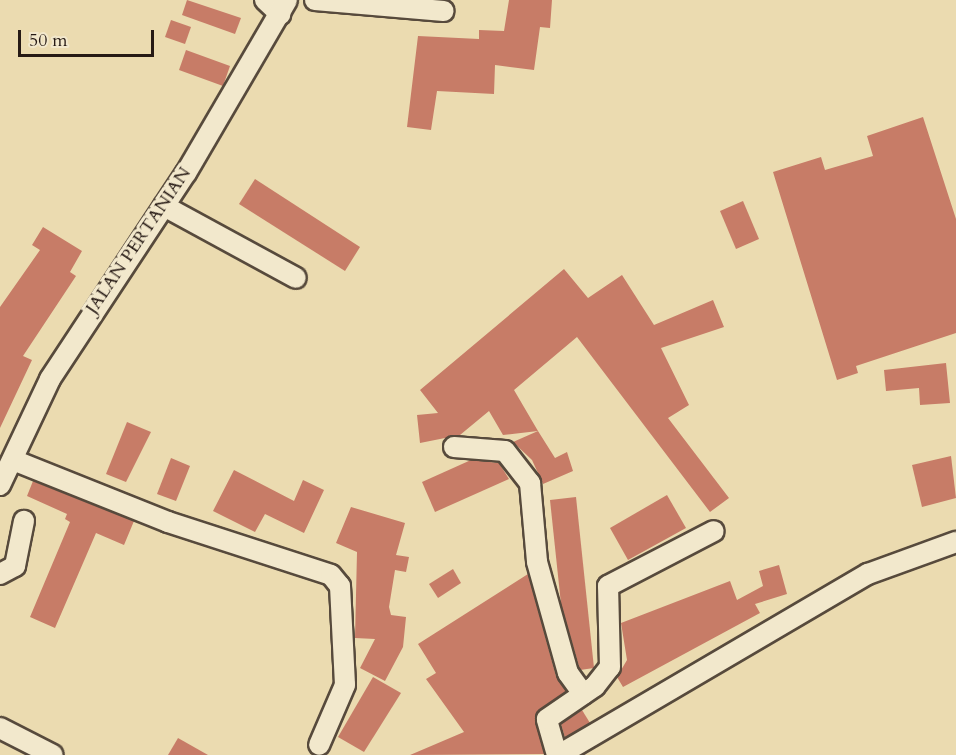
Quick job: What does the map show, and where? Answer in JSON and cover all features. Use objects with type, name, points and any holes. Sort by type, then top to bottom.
[{"type":"street","points":[[265,0],[284,7]]},
{"type":"street","points":[[315,0],[444,11]]},
{"type":"street","name":"JALAN PERTANIAN","points":[[0,485],[50,379],[164,206],[284,7]]},
{"type":"street","points":[[164,206],[296,278]]},
{"type":"street","points":[[454,447],[505,451],[530,483],[537,562],[568,672],[583,694]]},
{"type":"street","points":[[13,460],[168,522],[331,575],[340,586],[345,685],[319,745]]},
{"type":"street","points":[[0,574],[15,566],[24,521]]},
{"type":"street","points":[[714,531],[608,586],[610,667],[583,694],[547,719],[558,755],[868,574],[956,542]]},
{"type":"street","points":[[0,729],[52,755]]},
{"type":"building","points":[[187,0],[241,18],[235,34],[182,15]]},
{"type":"building","points":[[509,0],[552,0],[550,28],[540,27],[534,70],[495,65],[494,94],[437,91],[431,130],[407,127],[418,36],[479,39],[479,30],[504,31]]},
{"type":"building","points":[[171,20],[191,27],[185,44],[165,37]]},
{"type":"building","points":[[186,50],[230,66],[223,86],[179,70]]},
{"type":"building","points":[[923,117],[956,219],[956,333],[856,366],[858,373],[837,380],[773,172],[821,157],[825,170],[873,156],[867,136]]},
{"type":"building","points":[[255,179],[360,247],[345,271],[239,204]]},
{"type":"building","points":[[743,201],[759,239],[736,249],[720,211]]},
{"type":"building","points":[[43,227],[82,251],[70,272],[76,276],[23,356],[32,360],[0,428],[0,307],[40,250],[32,245]]},
{"type":"building","points":[[564,269],[588,298],[622,275],[654,325],[713,300],[724,327],[661,348],[689,405],[668,418],[729,498],[710,512],[577,337],[514,390],[538,431],[503,435],[489,411],[460,435],[420,443],[417,415],[438,413],[420,390]]},
{"type":"building","points":[[946,363],[950,403],[920,405],[919,388],[886,391],[884,370]]},
{"type":"building","points":[[127,422],[151,432],[126,482],[106,474]]},
{"type":"building","points":[[538,431],[555,458],[567,452],[573,471],[543,484],[532,460],[513,442]]},
{"type":"building","points":[[951,456],[956,498],[922,507],[912,465]]},
{"type":"building","points":[[171,458],[190,466],[176,501],[157,494]]},
{"type":"building","points":[[471,460],[499,463],[509,479],[435,512],[422,482]]},
{"type":"building","points":[[234,470],[294,501],[303,480],[324,490],[304,533],[265,514],[255,532],[213,511]]},
{"type":"building","points":[[33,481],[134,521],[124,545],[96,533],[55,628],[30,617],[70,522],[65,519],[67,514],[27,496]]},
{"type":"building","points":[[667,495],[686,528],[628,560],[610,528]]},
{"type":"building","points":[[576,497],[594,668],[580,670],[561,604],[550,500]]},
{"type":"building","points":[[351,507],[405,523],[396,555],[409,557],[406,572],[395,570],[389,607],[391,615],[406,617],[403,647],[385,681],[360,668],[375,639],[355,638],[357,552],[336,543]]},
{"type":"building","points":[[779,565],[787,594],[755,604],[760,613],[623,687],[617,677],[627,660],[621,623],[730,581],[737,600],[763,586],[759,571]]},
{"type":"building","points":[[453,569],[461,583],[438,598],[429,584]]},
{"type":"building","points":[[528,574],[556,676],[566,691],[536,716],[544,754],[410,755],[464,732],[426,679],[436,673],[418,644]]},
{"type":"building","points":[[373,677],[401,693],[364,752],[338,737]]},
{"type":"building","points":[[582,710],[590,723],[565,738],[561,724]]},
{"type":"building","points":[[178,738],[208,755],[168,755]]}]
